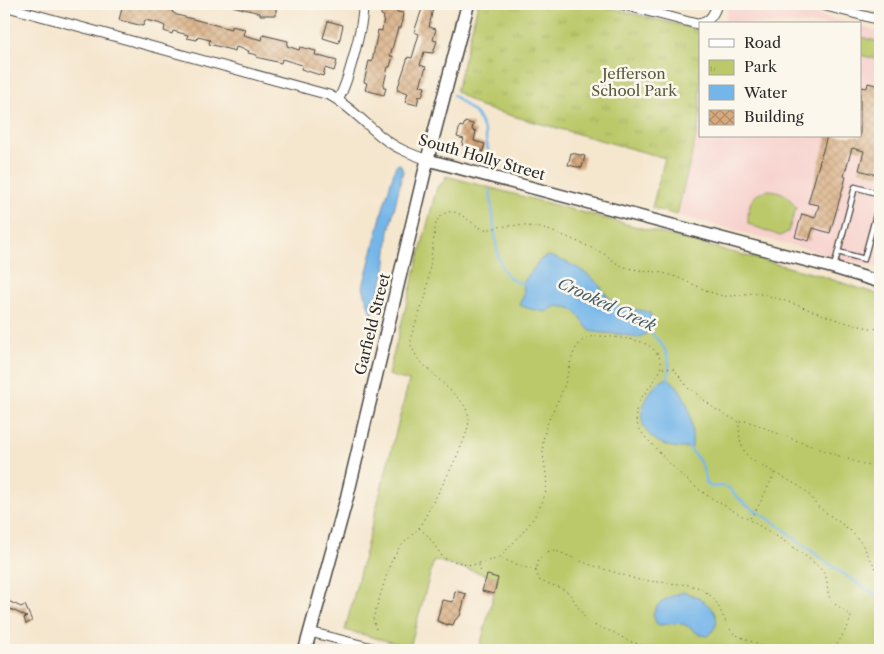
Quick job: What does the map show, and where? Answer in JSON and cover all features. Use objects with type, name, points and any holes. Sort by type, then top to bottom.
[{"type":"main road","name":"Garfield Street","points":[[305,650],[347,497],[428,160],[468,4]]},
{"type":"street","points":[[338,100],[344,90],[361,22],[363,4]]},
{"type":"street","points":[[620,4],[699,24]]},
{"type":"street","points":[[705,22],[710,18],[717,4]]},
{"type":"street","points":[[818,4],[880,20]]},
{"type":"street","name":"South Holly Street","points":[[4,6],[329,95],[338,100],[396,147],[428,160],[834,268],[880,282]]},
{"type":"street","points":[[310,632],[380,650]]},
{"type":"lane","points":[[834,268],[855,188],[880,194]]},
{"type":"lane","points":[[838,252],[864,259],[880,200]]},
{"type":"path","points":[[376,629],[373,619],[390,564],[399,548],[419,528],[457,453],[469,422],[462,402],[418,359],[411,346],[411,336],[426,295],[436,222],[443,214],[454,212],[481,228],[529,226],[544,229],[601,252],[623,266],[672,275],[720,295],[760,294],[845,321],[880,329]]},
{"type":"path","points":[[419,528],[428,536],[447,560],[466,565],[479,565],[500,558],[525,531],[544,496],[546,478],[542,455],[545,430],[555,404],[563,390],[576,349],[580,343],[591,337],[600,336],[643,342],[655,351],[661,360],[661,368],[658,376],[636,405],[635,418],[641,432],[696,487],[809,558],[824,573],[828,596],[848,612],[851,617],[834,650]]},
{"type":"path","points":[[661,368],[674,369],[688,389],[692,390],[716,409],[740,422],[746,421],[833,454],[880,468]]},
{"type":"path","points":[[740,422],[740,441],[746,455],[799,486],[807,492],[818,506],[850,530],[862,544],[880,576]]},
{"type":"path","points":[[749,519],[758,507],[775,473]]},
{"type":"path","points":[[661,650],[628,641],[590,624],[570,594],[561,588],[540,580],[536,572],[538,560],[542,555],[554,550],[588,564],[639,580],[689,585],[700,588],[717,603],[727,625],[734,634],[771,650]]},
{"type":"path","points":[[500,558],[536,572]]},
{"type":"path","points":[[479,565],[481,573]]},
{"type":"shaded area","points":[[729,4],[775,4],[842,22],[724,22]]},
{"type":"shaded area","points":[[862,27],[880,32],[880,266],[873,267],[677,215],[699,124],[699,138],[862,138]]},
{"type":"green space","name":"Jefferson School Park","points":[[478,4],[594,4],[699,30],[699,124],[677,215],[652,208],[665,158],[480,107],[456,91]]},
{"type":"green space","points":[[862,38],[880,42],[880,60],[862,56]]},
{"type":"green space","points":[[446,176],[818,275],[880,295],[880,650],[479,650],[498,578],[434,560],[410,647],[345,630],[409,381],[388,375],[437,187],[445,181]]},
{"type":"green space","points":[[767,190],[777,191],[784,195],[791,200],[796,208],[788,232],[780,236],[748,224],[748,212],[751,202],[756,195]]},
{"type":"water","points":[[400,164],[403,171],[389,231],[385,271],[372,318],[363,287],[396,165]]},
{"type":"water","points":[[549,256],[562,260],[583,271],[616,304],[628,309],[650,313],[651,328],[646,334],[638,338],[590,331],[575,311],[570,308],[556,306],[546,312],[519,305],[524,295],[523,285],[525,280],[541,259]]},
{"type":"water","points":[[668,378],[686,400],[691,418],[692,447],[674,447],[657,441],[650,436],[642,421],[642,409],[650,393],[659,383]]},
{"type":"water","points":[[683,592],[698,598],[712,609],[716,622],[714,629],[707,636],[703,636],[682,624],[657,625],[653,615],[661,602]]},
{"type":"building","points":[[123,4],[144,4],[162,7],[173,10],[172,12],[177,15],[231,29],[231,26],[245,29],[243,35],[262,40],[263,35],[288,41],[287,46],[299,50],[300,47],[316,51],[315,55],[337,61],[334,71],[325,68],[323,76],[301,69],[302,65],[282,59],[281,63],[256,57],[257,55],[248,53],[249,51],[236,47],[235,51],[209,44],[210,40],[198,37],[197,40],[187,38],[188,35],[173,31],[172,34],[164,31],[165,26],[158,23],[145,20],[143,26],[119,20]]},
{"type":"building","points":[[232,4],[276,4],[276,15],[260,15],[260,13],[232,6]]},
{"type":"building","points":[[382,6],[397,8],[397,12],[403,13],[401,28],[398,28],[390,56],[393,56],[383,88],[386,88],[384,95],[365,90],[367,83],[364,82],[369,61],[372,62],[378,30],[382,31],[384,16],[381,15]]},
{"type":"building","points":[[423,6],[433,8],[429,27],[436,29],[433,40],[437,41],[433,53],[424,52],[420,65],[426,67],[420,86],[425,87],[422,97],[419,96],[417,105],[405,102],[408,93],[397,90],[408,57],[412,58],[419,34],[414,32]]},
{"type":"building","points":[[328,21],[343,25],[339,43],[323,38]]},
{"type":"building","points":[[868,83],[880,86],[880,176],[859,170],[864,151],[852,148],[830,233],[813,228],[809,241],[795,237],[802,214],[815,218],[819,205],[808,203],[826,138],[862,138],[862,87],[867,88]]},
{"type":"building","points":[[465,122],[473,124],[472,130],[476,131],[474,141],[485,144],[481,157],[470,154],[472,148],[462,145],[464,139],[457,137],[460,126],[463,127]]},
{"type":"building","points":[[571,153],[585,156],[582,168],[568,165]]},
{"type":"building","points":[[487,575],[498,578],[494,594],[482,591]]},
{"type":"building","points":[[455,591],[466,594],[460,616],[453,625],[437,621],[442,600],[453,602]]},
{"type":"building","points":[[4,599],[21,607],[25,605],[32,621],[26,624],[24,618],[27,617],[4,606]]},
{"type":"waterway","points":[[453,95],[477,115],[485,132],[490,162]]},
{"type":"waterway","name":"Crooked Creek","points":[[490,190],[497,250],[501,265],[509,277],[516,282],[525,284]]},
{"type":"waterway","name":"Crooked Creek","points":[[646,330],[658,340],[667,354],[669,366],[668,380]]},
{"type":"waterway","name":"Crooked Creek","points":[[688,446],[698,458],[704,471],[705,482],[711,487],[725,486],[729,488],[742,501],[880,598]]}]
